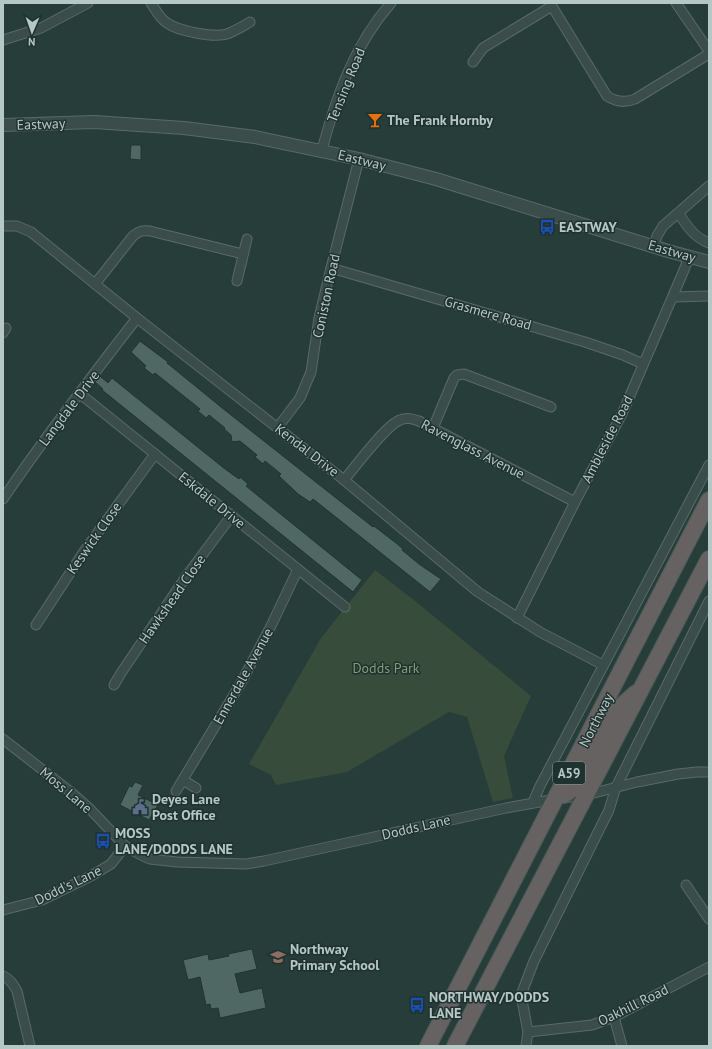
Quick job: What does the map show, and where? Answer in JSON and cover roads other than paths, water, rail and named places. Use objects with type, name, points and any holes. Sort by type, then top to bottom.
[{"type":"highway","name":"Northway","points":[[428,1046],[709,500]]},
{"type":"highway","name":"Northway","points":[[455,1046],[709,559]]},
{"type":"highway","points":[[556,799],[565,794],[577,782],[613,715],[643,686]]},
{"type":"street","points":[[3,40],[41,28],[88,3]]},
{"type":"street","points":[[151,3],[160,17],[173,27],[207,35],[217,36],[228,34],[250,22]]},
{"type":"street","name":"Tensing Road","points":[[322,150],[334,108],[350,67],[370,29],[391,3]]},
{"type":"street","points":[[676,3],[709,51]]},
{"type":"street","points":[[473,62],[483,48],[551,4],[607,96],[613,100],[628,102],[635,99],[709,54]]},
{"type":"street","name":"Eastway","points":[[3,125],[94,122],[184,128],[248,136],[322,150],[436,179],[709,262]]},
{"type":"street","name":"Coniston Road","points":[[278,427],[300,398],[308,382],[319,318],[360,159]]},
{"type":"street","points":[[654,246],[657,236],[663,226],[709,186]]},
{"type":"street","points":[[679,213],[685,224],[698,237],[709,244]]},
{"type":"street","name":"Kendal Drive","points":[[3,226],[18,226],[31,232],[137,318],[344,480],[478,592],[540,632],[603,664]]},
{"type":"street","points":[[95,284],[133,236],[144,230],[243,254]]},
{"type":"street","points":[[237,281],[247,239]]},
{"type":"street","name":"Ambleside Road","points":[[517,618],[575,502],[622,414],[689,257]]},
{"type":"street","name":"Grasmere Road","points":[[331,268],[585,342],[623,355],[643,364]]},
{"type":"street","points":[[673,297],[709,296]]},
{"type":"street","name":"Langdale Drive","points":[[3,499],[79,393],[137,318]]},
{"type":"street","points":[[433,428],[454,378],[457,375],[464,374],[551,407]]},
{"type":"street","name":"Eskdale Drive","points":[[79,393],[345,607]]},
{"type":"street","name":"Ravenglass Avenue","points":[[344,480],[387,429],[401,420],[410,419],[419,421],[433,428],[575,502]]},
{"type":"street","name":"Keswick Close","points":[[36,625],[85,550],[155,454]]},
{"type":"street","name":"Northway","points":[[533,802],[603,664],[709,465]]},
{"type":"street","name":"Hawkshead Close","points":[[114,685],[185,578],[232,515]]},
{"type":"street","name":"Ennerdale Avenue","points":[[176,791],[241,683],[271,626],[298,569]]},
{"type":"street","points":[[526,1046],[528,1032],[521,995],[534,961],[608,810],[616,787],[709,601]]},
{"type":"street","name":"Moss Lane","points":[[3,739],[72,793],[89,808],[125,846]]},
{"type":"street","name":"Dodds Lane","points":[[125,846],[150,859],[246,864],[533,802],[586,795],[637,782],[678,774],[709,772]]},
{"type":"street","points":[[183,780],[196,788]]},
{"type":"street","name":"Dodd's Lane","points":[[3,910],[42,900],[92,876],[111,864],[125,846]]},
{"type":"street","points":[[686,885],[709,919]]},
{"type":"street","name":"Oakhill Road","points":[[528,1032],[592,1025],[614,1017],[709,967]]},
{"type":"street","points":[[3,976],[8,978],[13,983],[17,991],[30,1046]]},
{"type":"street","points":[[614,1017],[622,1046]]},
{"type":"place","name":"The Frank Hornby","points":[[375,120]]},
{"type":"place","name":"EASTWAY","points":[[547,227]]},
{"type":"place","name":"Deyes Lane Post Office","points":[[140,807]]},
{"type":"place","name":"MOSS LANE/DODDS LANE","points":[[103,841]]},
{"type":"place","name":"Northway Primary School","points":[[278,957]]},
{"type":"place","name":"NORTHWAY/DODDS LANE","points":[[417,1005]]},
{"type":"park label","name":"Dodds Park","points":[[386,668]]}]
